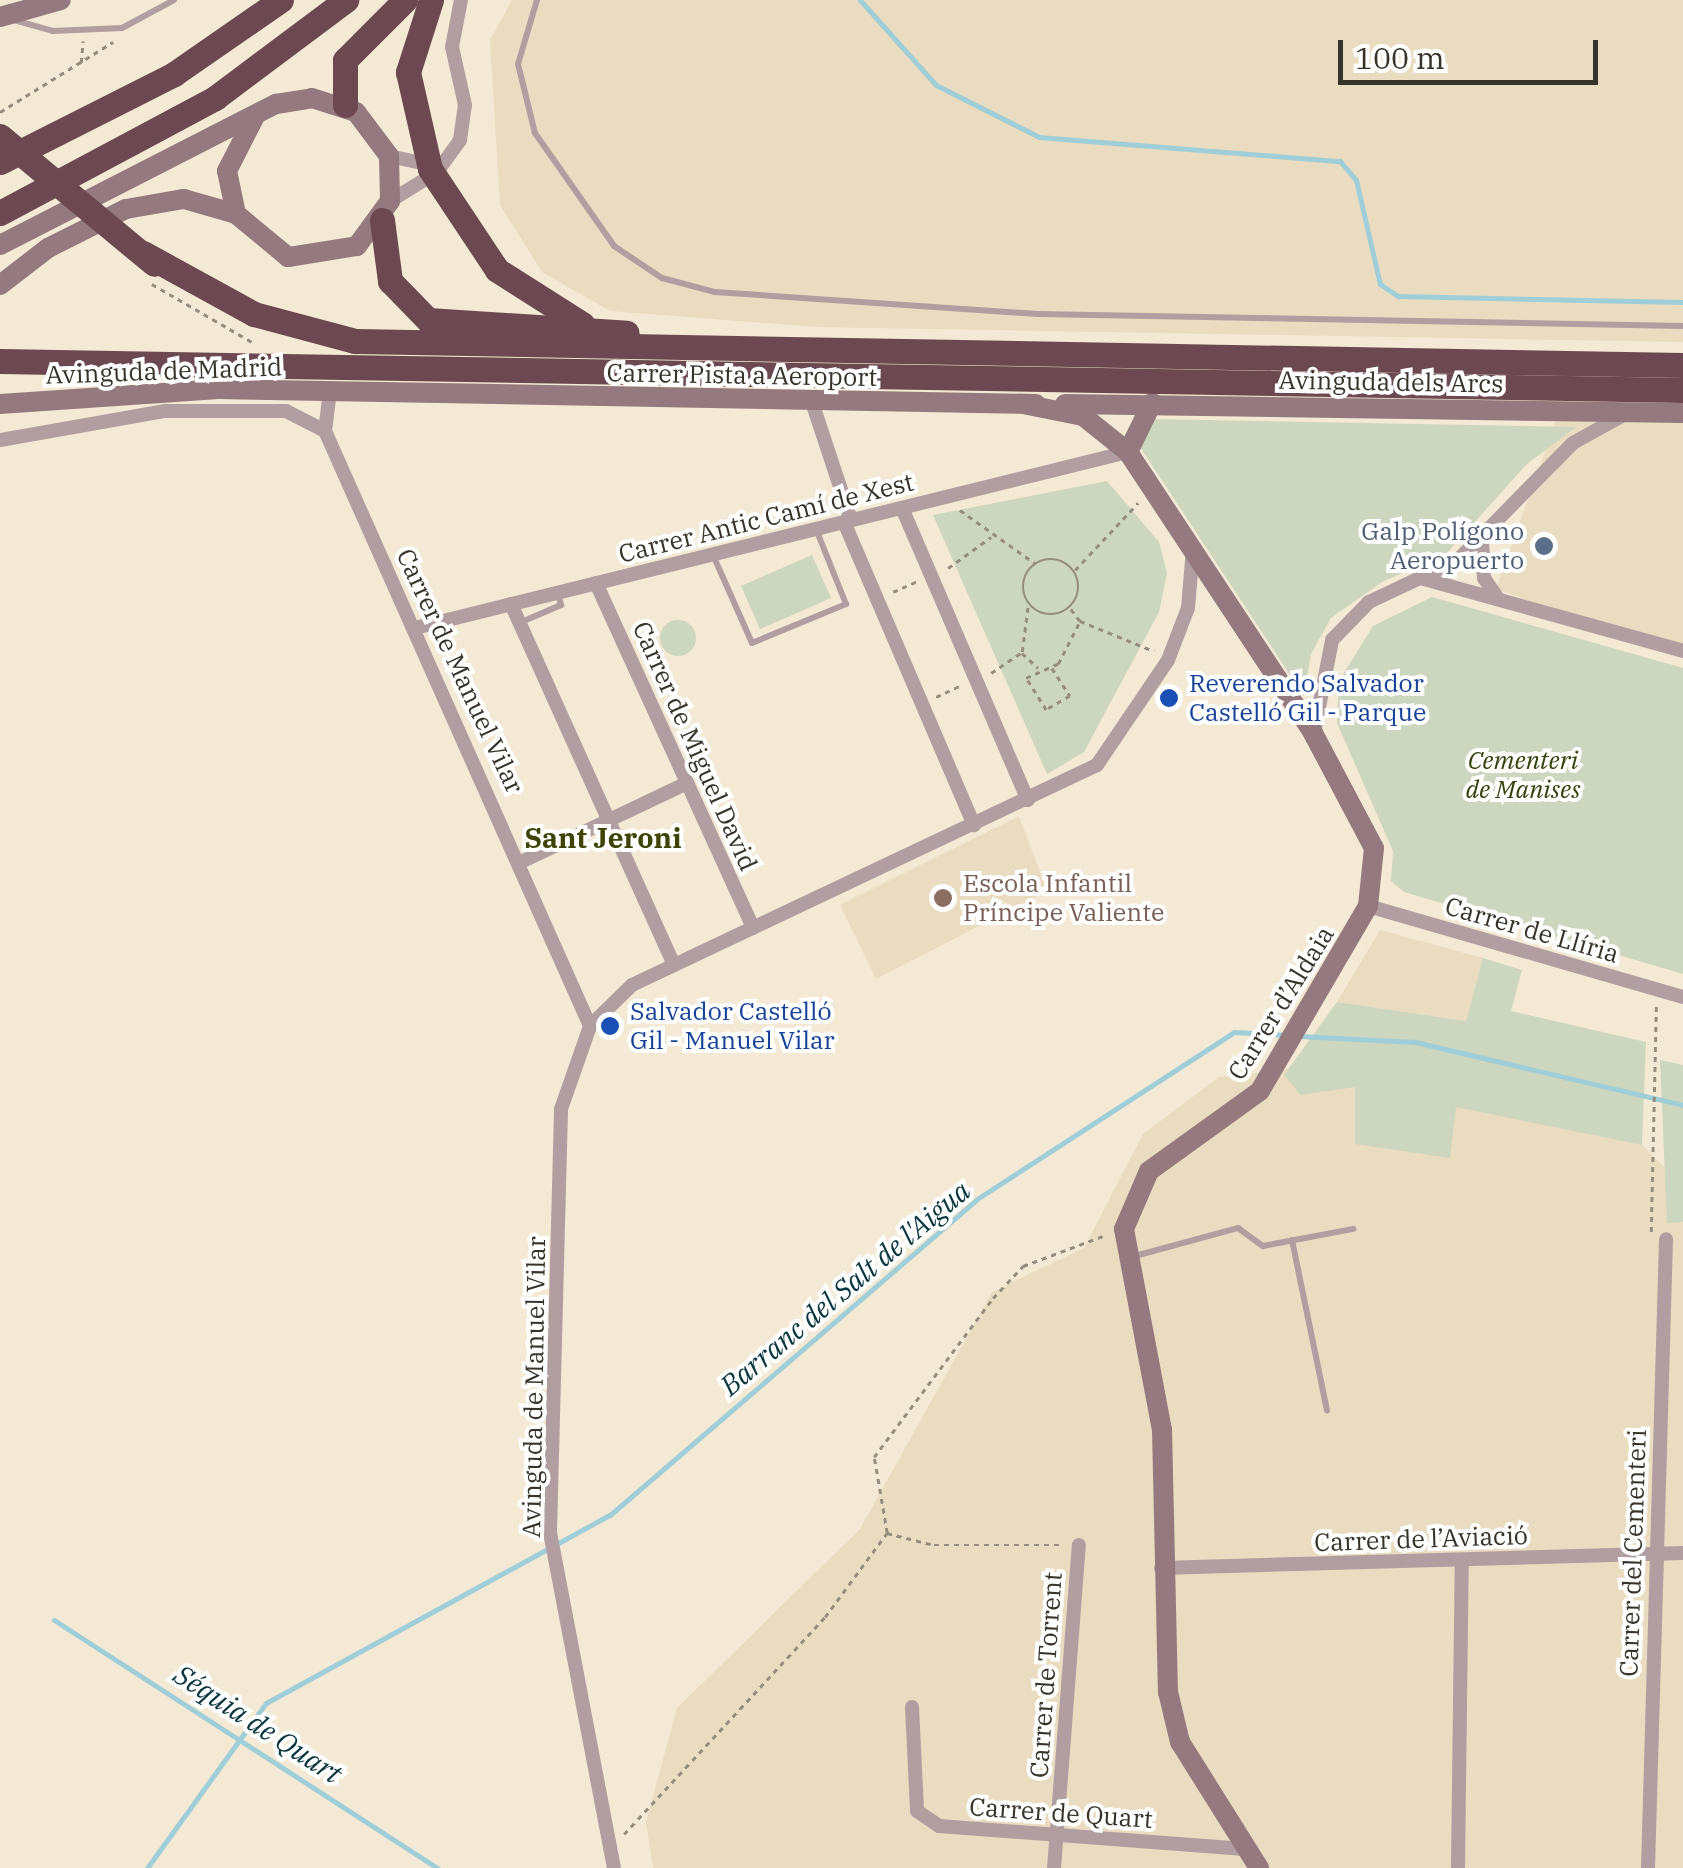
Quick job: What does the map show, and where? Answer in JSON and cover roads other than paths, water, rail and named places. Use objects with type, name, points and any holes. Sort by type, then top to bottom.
[{"type":"highway","points":[[0,162],[174,74],[281,0]]},
{"type":"highway","points":[[0,213],[216,98],[346,0]]},
{"type":"highway","points":[[345,106],[345,60],[406,0]]},
{"type":"highway","points":[[430,0],[408,72],[417,135],[447,200],[528,298],[601,332]]},
{"type":"highway","points":[[0,136],[203,303],[283,340],[357,356],[545,367]]},
{"type":"highway","points":[[386,210],[390,282],[428,320],[601,332],[1101,354]]},
{"type":"highway","points":[[142,253],[254,314],[355,341],[1683,365]]},
{"type":"highway","points":[[0,361],[545,367],[1683,390]]},
{"type":"street","points":[[1,17],[60,0]]},
{"type":"street","points":[[0,285],[59,241],[137,206],[184,199],[236,214],[270,249],[308,259],[357,246],[386,210],[446,162],[465,106],[452,47],[462,0]]},
{"type":"street","points":[[0,245],[292,100],[345,106],[372,126],[390,156],[386,210]]},
{"type":"street","points":[[236,214],[228,171],[254,118]]},
{"type":"street","points":[[390,156],[446,162]]},
{"type":"street","points":[[325,431],[330,391]]},
{"type":"street","name":"Carrer Pista a Aeroport","points":[[330,391],[812,402],[1152,403]]},
{"type":"street","name":"Avinguda de Madrid","points":[[0,404],[330,391]]},
{"type":"street","points":[[812,402],[848,521],[974,825]]},
{"type":"street","points":[[1128,452],[1152,403]]},
{"type":"street","name":"Avinguda dels Arcs","points":[[1152,403],[1683,413]]},
{"type":"street","name":"Carrer d’Aldaia","points":[[1023,404],[1083,416],[1128,452],[1314,733],[1374,848],[1368,906],[1260,1091],[1149,1171],[1124,1229],[1124,1258],[1160,1416],[1161,1568],[1180,1742],[1259,1868]]},
{"type":"street","name":"Avinguda de Madrid","points":[[0,440],[165,411],[286,411],[325,431]]},
{"type":"street","name":"Avinguda dels Arcs","points":[[1314,733],[1332,640],[1369,602],[1424,579],[1482,541],[1573,442],[1628,412]]},
{"type":"street","name":"Carrer de Manuel Vilar","points":[[325,431],[523,861],[590,1026]]},
{"type":"street","name":"Carrer Antic Camí de Xest","points":[[415,628],[1128,452]]},
{"type":"street","points":[[902,508],[1028,800]]},
{"type":"street","points":[[1482,541],[1484,578],[1498,600]]},
{"type":"street","points":[[590,1026],[608,1001],[674,965],[1028,800],[1117,745],[1168,660],[1188,608],[1193,548]]},
{"type":"street","points":[[1424,579],[1683,651]]},
{"type":"street","name":"Carrer de Miguel David","points":[[596,583],[753,928]]},
{"type":"street","points":[[511,604],[674,965]]},
{"type":"street","points":[[523,861],[687,783]]},
{"type":"street","name":"Carrer de Llíria","points":[[1368,906],[1683,997]]},
{"type":"street","name":"Avinguda de Manuel Vilar","points":[[590,1026],[561,1110],[550,1531],[557,1590],[614,1868]]},
{"type":"street","name":"Carrer del Cementeri","points":[[1648,1868],[1666,1238]]},
{"type":"street","name":"Carrer de Torrent","points":[[1054,1868],[1079,1544]]},
{"type":"street","name":"Carrer de l’Aviació","points":[[1161,1568],[1683,1553]]},
{"type":"street","points":[[1458,1868],[1462,1561]]},
{"type":"street","name":"Carrer de Quart","points":[[912,1708],[918,1811],[939,1826],[1248,1849]]},
{"type":"lane","points":[[1,17],[53,31],[122,28],[174,0]]},
{"type":"lane","points":[[537,0],[518,64],[535,133],[614,246],[662,278],[715,292],[1038,314],[1683,326]]},
{"type":"lane","points":[[713,554],[752,643],[846,604],[816,529]]},
{"type":"lane","points":[[519,623],[561,605],[558,592]]},
{"type":"lane","points":[[1124,1258],[1238,1228],[1264,1246],[1352,1229]]},
{"type":"lane","points":[[1292,1240],[1327,1410]]},
{"type":"waterway","points":[[860,0],[936,85],[1039,137],[1340,161],[1356,180],[1380,284],[1398,296],[1683,302]]},
{"type":"waterway","name":"Barranc del Salt de l'Aigua","points":[[147,1868],[266,1703],[610,1515],[977,1199],[1234,1032],[1288,1035]]},
{"type":"waterway","name":"Barranc del Salt de l'Aigua","points":[[1299,1036],[1415,1042],[1683,1105]]},
{"type":"waterway","name":"Séquia de Quart","points":[[54,1620],[438,1868]]},
{"type":"place","name":"Galp Polígono Aeropuerto","points":[[1544,546]]},
{"type":"place","name":"Reverendo Salvador Castelló Gil - Parque","points":[[1169,698]]},
{"type":"place","name":"Escola Infantil Príncipe Valiente","points":[[943,898]]},
{"type":"place","name":"Salvador Castelló Gil - Manuel Vilar","points":[[610,1026]]},
{"type":"district","name":"Sant Jeroni","points":[[603,838]]},
{"type":"park label","name":"Cementeri de Manises","points":[[1523,776]]}]
